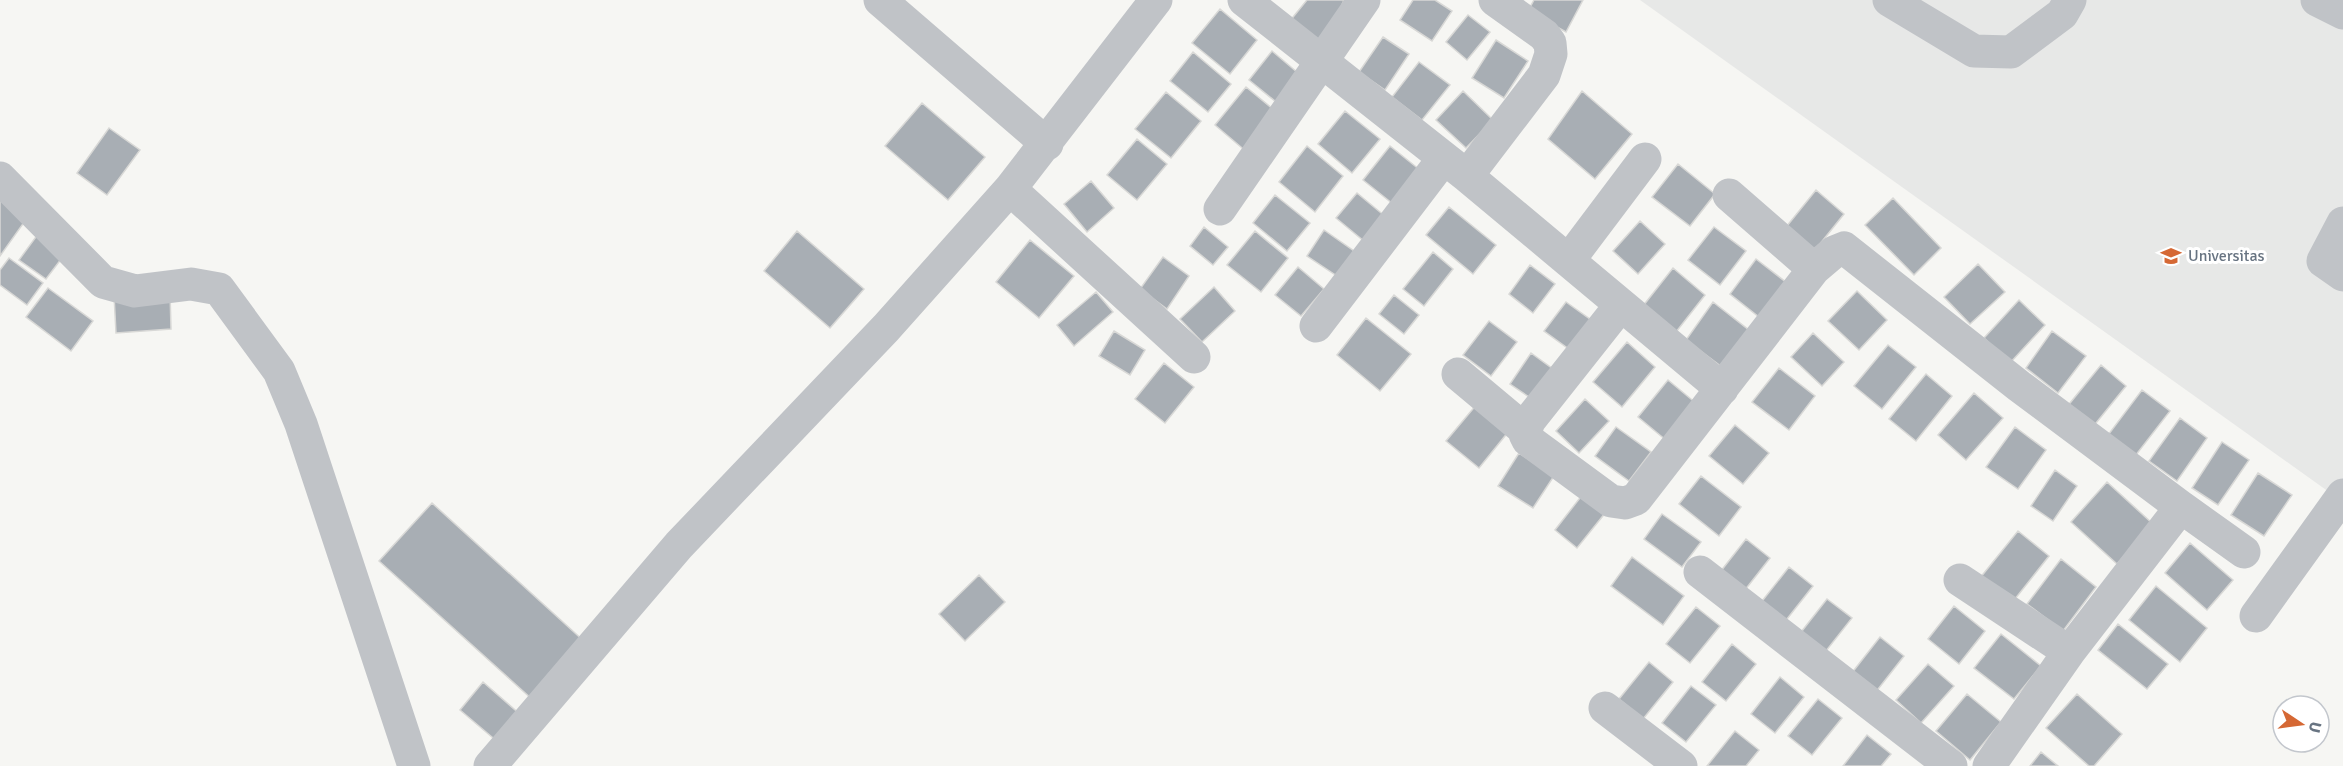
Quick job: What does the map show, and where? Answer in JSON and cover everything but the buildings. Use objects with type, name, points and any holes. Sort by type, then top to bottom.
[{"type":"street","points":[[880,0],[1047,144]]},
{"type":"street","points":[[490,766],[679,545],[886,328],[1010,189],[1156,0]]},
{"type":"street","points":[[1244,0],[1456,167],[1722,390]]},
{"type":"street","points":[[1220,209],[1364,0]]},
{"type":"street","points":[[1316,326],[1456,167],[1544,75],[1551,54],[1550,43],[1544,35],[1495,0]]},
{"type":"street","points":[[1889,0],[1974,51],[2011,52],[2062,14],[2070,0]]},
{"type":"street","points":[[2317,0],[2343,13]]},
{"type":"street","points":[[1569,260],[1645,159]]},
{"type":"street","points":[[0,178],[103,282],[135,291],[191,284],[219,289],[279,371],[312,455],[414,766]]},
{"type":"street","points":[[1010,189],[1194,357]]},
{"type":"street","points":[[1729,195],[1814,269]]},
{"type":"street","points":[[2343,223],[2324,261],[2343,275]]},
{"type":"street","points":[[1620,306],[1529,421],[1525,430],[1525,437],[1528,440],[1611,501],[1625,503],[1636,499],[1814,269],[1839,249],[1849,250],[2019,386],[2244,552]]},
{"type":"street","points":[[1458,374],[1525,430]]},
{"type":"street","points":[[2256,616],[2343,495]]},
{"type":"street","points":[[1989,766],[2069,652],[2181,507]]},
{"type":"street","points":[[1700,572],[1951,766]]},
{"type":"street","points":[[1960,580],[2069,652]]},
{"type":"street","points":[[1605,708],[1681,766]]},
{"type":"shaded area","name":"Universitas","points":[[1640,0],[2322,0],[2343,10],[2343,502]]},
{"type":"place","name":"Universitas","points":[[2171,256]]}]
